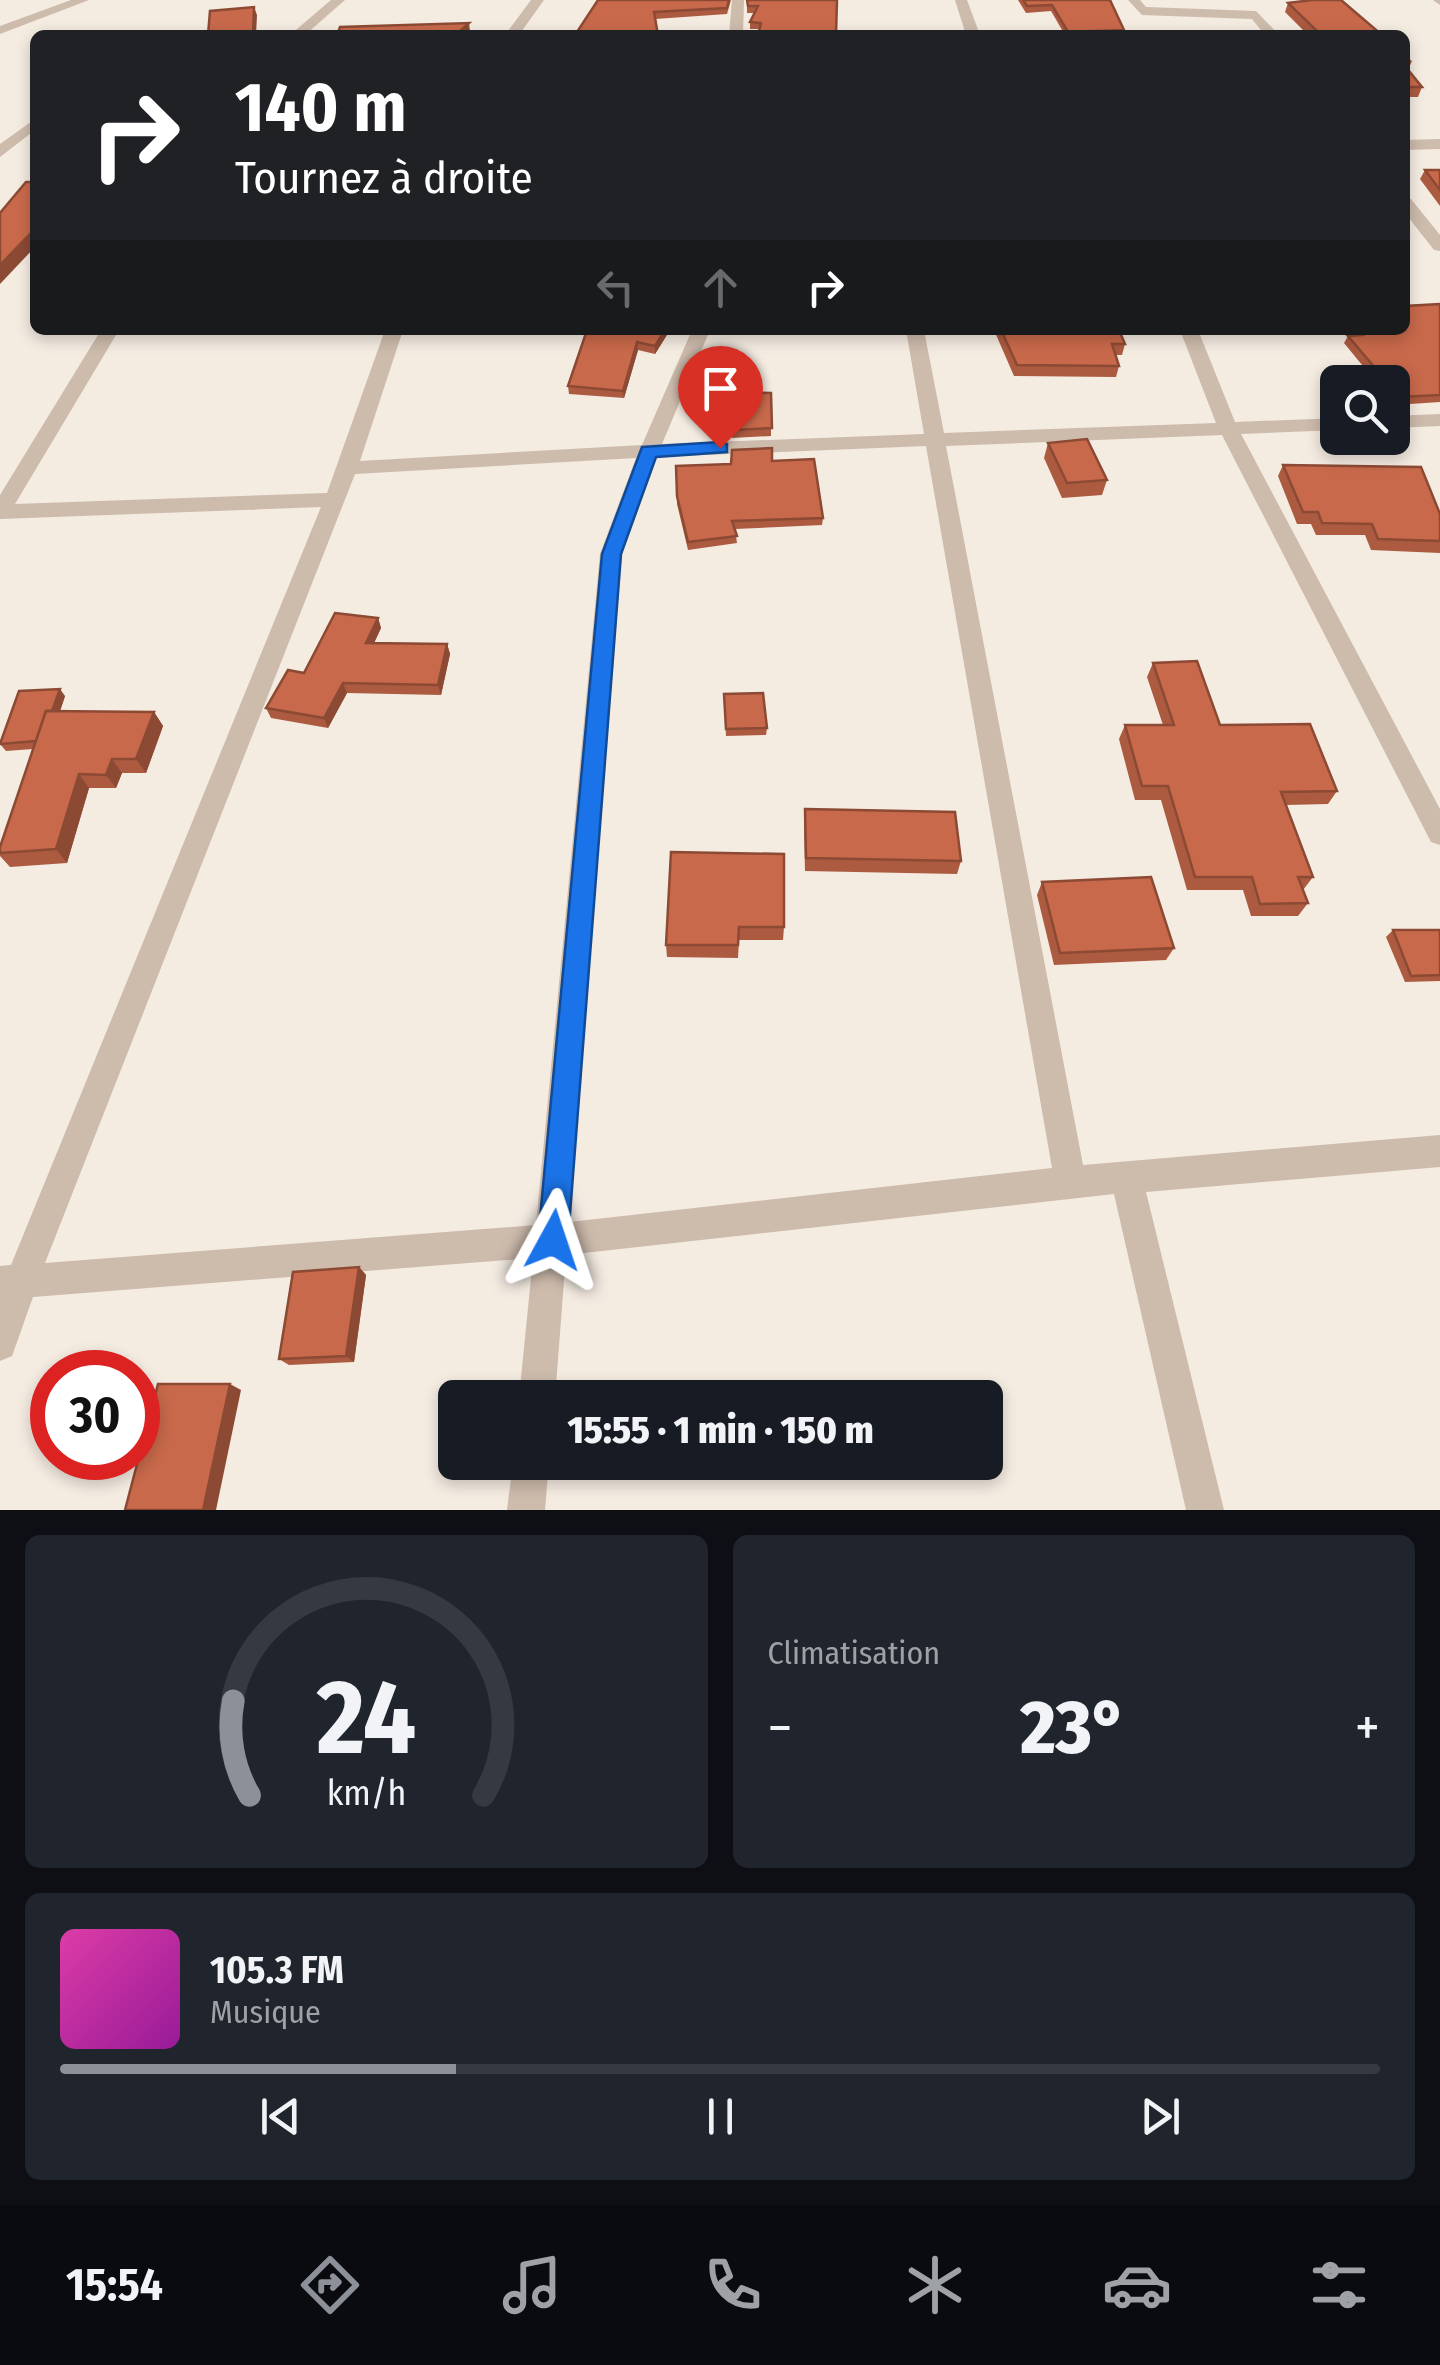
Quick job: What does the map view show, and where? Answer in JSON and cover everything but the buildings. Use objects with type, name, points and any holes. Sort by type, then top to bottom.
[{"type":"street","points":[[0,30],[83,0]]},
{"type":"street","points":[[304,30],[339,0]]},
{"type":"street","points":[[516,30],[538,0]]},
{"type":"street","points":[[736,30],[738,0]]},
{"type":"street","points":[[961,0],[971,30]]},
{"type":"street","points":[[1134,0],[1142,10],[1256,15],[1268,30]]},
{"type":"street","points":[[0,152],[30,127]]},
{"type":"street","points":[[1410,145],[1440,144]]},
{"type":"street","points":[[1410,208],[1440,246]]},
{"type":"street","points":[[0,512],[107,335]]},
{"type":"street","points":[[0,1344],[10,1282],[347,468],[392,335]]},
{"type":"street","points":[[540,1380],[612,554],[649,451],[700,335]]},
{"type":"street","points":[[916,335],[1070,1182]]},
{"type":"street","points":[[1190,335],[1228,428],[1440,834]]},
{"type":"street","points":[[1410,421],[1440,420]]},
{"type":"street","points":[[347,468],[649,451],[1320,425]]},
{"type":"street","points":[[0,512],[332,500]]},
{"type":"street","points":[[10,1282],[553,1240],[1070,1182],[1440,1151]]},
{"type":"street","points":[[1127,1180],[1204,1510]]},
{"type":"street","points":[[526,1510],[529,1480]]},
{"type":"route","points":[[553,1240],[612,554],[649,451],[720,448]]}]
